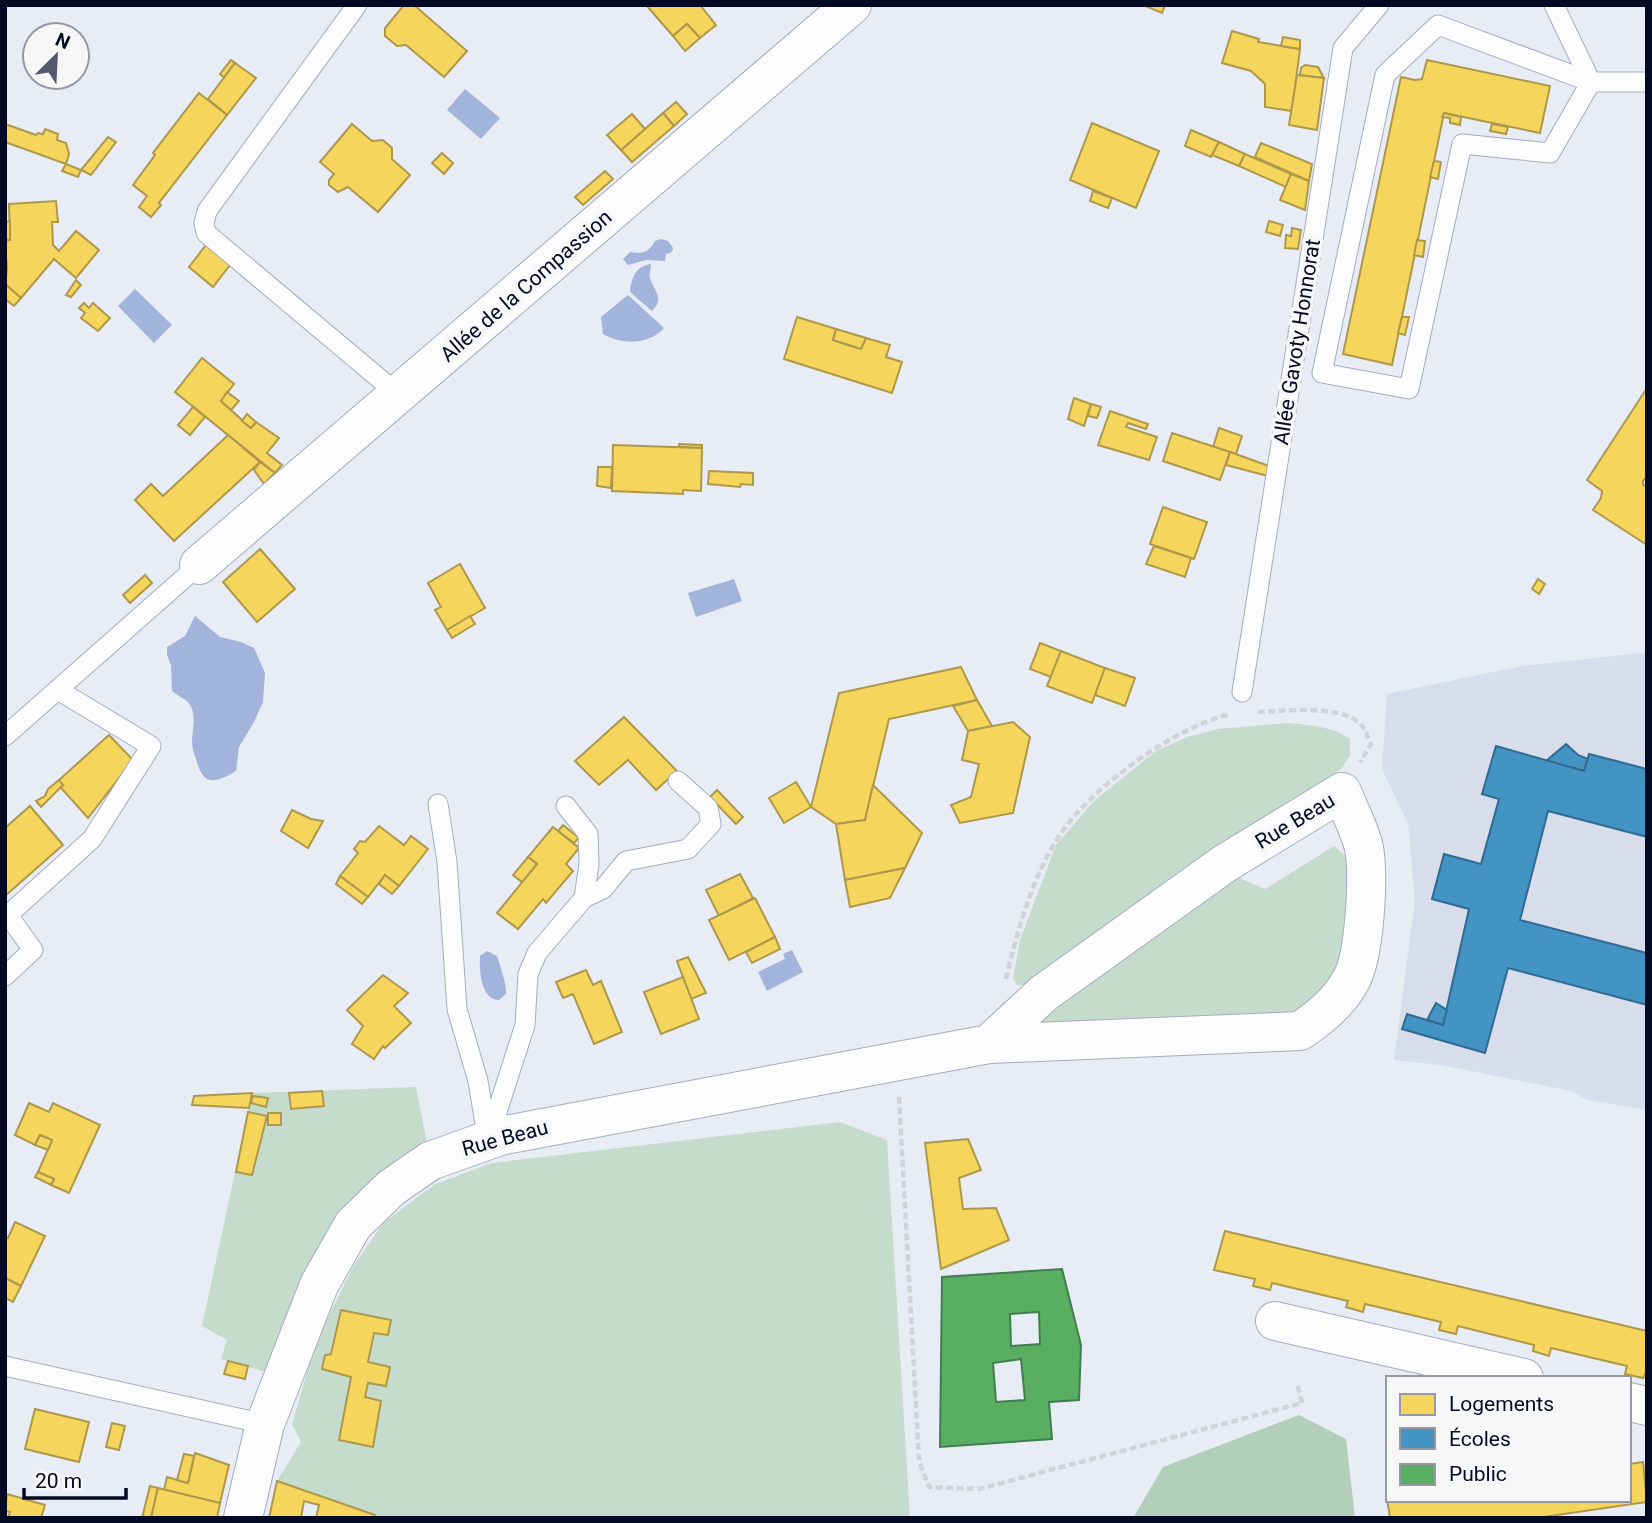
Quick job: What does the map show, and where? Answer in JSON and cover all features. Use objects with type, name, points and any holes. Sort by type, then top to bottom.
[{"type":"street","name":"Allée de la Compassion","points":[[199,565],[852,5]]},
{"type":"street","name":"Rue Beau","points":[[243,1518],[265,1424],[319,1285],[353,1225],[391,1188],[430,1161],[500,1136],[989,1044],[1300,1031],[1323,1016],[1351,981],[1363,934],[1366,900],[1364,847],[1342,792],[1224,864],[1044,993],[989,1044]]},
{"type":"street","points":[[1275,1321],[1515,1376]]},
{"type":"lane","points":[[357,5],[207,211],[204,223],[206,233],[399,396]]},
{"type":"lane","name":"Allée Gavoty Honnorat","points":[[1242,692],[1343,48],[1379,5]]},
{"type":"lane","points":[[1554,5],[1591,82]]},
{"type":"lane","points":[[1591,82],[1550,153],[1462,144],[1409,389],[1322,373],[1385,75],[1438,25],[1591,82],[1647,82]]},
{"type":"lane","points":[[5,736],[199,565]]},
{"type":"lane","points":[[5,976],[33,950],[8,915],[92,839],[151,746],[58,690]]},
{"type":"lane","points":[[488,1140],[525,1025],[528,974],[537,953],[584,898],[603,889],[626,861],[688,849],[711,824],[708,808],[678,781]]},
{"type":"lane","points":[[438,804],[447,862],[457,1009],[478,1081],[488,1140]]},
{"type":"lane","points":[[566,806],[588,834],[589,864],[584,898]]},
{"type":"lane","points":[[5,1366],[265,1424]]},
{"type":"path","points":[[1245,712],[1317,711],[1354,719],[1365,729],[1371,744],[1342,792]]},
{"type":"path","points":[[1003,989],[1018,930],[1034,889],[1056,842],[1076,814],[1098,792],[1154,748],[1213,718],[1231,713]]},
{"type":"path","points":[[897,1060],[919,1461],[929,1487],[979,1489],[1302,1403],[1297,1383]]},
{"type":"shaded area","points":[[1647,654],[1647,1110],[1588,1100],[1571,1091],[1441,1065],[1394,1060],[1415,900],[1408,824],[1382,769],[1387,694],[1522,666]]},
{"type":"green space","points":[[1286,723],[1328,729],[1350,739],[1350,755],[1341,769],[1025,985],[1017,985],[1013,978],[1020,940],[1056,845],[1094,801],[1156,751],[1187,737],[1218,729]]},
{"type":"green space","points":[[1334,846],[1348,858],[1347,955],[1313,1014],[1033,1023],[1233,875],[1265,889]]},
{"type":"green space","points":[[416,1087],[429,1153],[265,1372],[221,1359],[227,1340],[202,1326],[252,1093]]},
{"type":"green space","points":[[840,1122],[887,1140],[910,1518],[383,1518],[277,1481],[301,1442],[292,1424],[317,1339],[353,1267],[383,1223],[435,1184],[492,1163]]},
{"type":"green space","points":[[1299,1415],[1346,1439],[1355,1518],[1133,1518],[1163,1467]]},
{"type":"water","points":[[465,89],[500,118],[481,139],[447,110]]},
{"type":"water","points":[[655,241],[668,241],[673,248],[672,252],[666,254],[665,261],[646,260],[628,265],[623,259],[630,252],[645,252]]},
{"type":"water","points":[[651,264],[650,279],[658,299],[652,311],[630,292],[635,274],[642,267]]},
{"type":"water","points":[[135,289],[172,325],[154,343],[118,306]]},
{"type":"water","points":[[628,295],[664,328],[658,334],[635,342],[610,338],[603,334],[601,317]]},
{"type":"water","points":[[734,579],[742,601],[696,617],[688,593]]},
{"type":"water","points":[[195,616],[220,637],[254,648],[265,673],[263,702],[239,747],[236,771],[216,780],[206,778],[199,768],[192,746],[192,709],[172,691],[171,665],[167,655],[167,647],[185,636]]},
{"type":"water","points":[[792,950],[803,972],[767,991],[758,972],[785,959],[783,954]]},
{"type":"water","points":[[487,951],[497,956],[504,981],[506,994],[499,1000],[488,995],[482,983],[480,956]]},
{"type":"building: Logements","points":[[404,5],[414,5],[467,51],[444,77],[406,45],[397,46],[385,36],[385,28]]},
{"type":"building: Logements","points":[[646,5],[700,5],[716,25],[700,38],[687,24],[673,36]]},
{"type":"building: Logements","points":[[1143,5],[1165,5],[1162,13]]},
{"type":"building: Logements","points":[[687,24],[700,38],[685,51],[673,36]]},
{"type":"building: Logements","points":[[1232,31],[1259,39],[1258,42],[1300,49],[1292,111],[1265,107],[1265,84],[1251,71],[1222,63]]},
{"type":"building: Logements","points":[[1283,37],[1300,40],[1300,49],[1281,46]]},
{"type":"building: Logements","points":[[231,60],[235,63],[224,77],[220,74]]},
{"type":"building: Logements","points":[[1427,60],[1550,86],[1540,133],[1444,113],[1392,365],[1343,354],[1401,77],[1422,79]]},
{"type":"building: Logements","points":[[235,63],[256,78],[227,115],[208,99]]},
{"type":"building: Logements","points":[[1305,65],[1318,67],[1324,78],[1300,75],[1301,68]]},
{"type":"building: Logements","points":[[1297,75],[1324,78],[1317,130],[1289,125]]},
{"type":"building: Logements","points":[[199,93],[227,115],[151,217],[139,207],[147,196],[133,185],[155,155],[153,153]]},
{"type":"building: Logements","points":[[676,102],[687,114],[674,126],[663,113]]},
{"type":"building: Logements","points":[[663,113],[674,126],[632,162],[621,150]]},
{"type":"building: Logements","points":[[1444,113],[1461,117],[1460,125],[1450,123],[1450,118],[1442,117]]},
{"type":"building: Logements","points":[[632,114],[645,129],[621,150],[607,135]]},
{"type":"building: Logements","points":[[1092,123],[1159,151],[1136,208],[1070,180]]},
{"type":"building: Logements","points":[[5,124],[36,135],[43,134],[45,129],[58,134],[57,140],[66,143],[69,154],[66,164],[5,142]]},
{"type":"building: Logements","points":[[352,124],[372,141],[383,140],[392,148],[392,159],[410,175],[378,212],[348,187],[338,192],[329,185],[334,174],[320,162]]},
{"type":"building: Logements","points":[[1492,124],[1508,127],[1506,134],[1490,131]]},
{"type":"building: Logements","points":[[1191,130],[1219,142],[1211,157],[1185,146]]},
{"type":"building: Logements","points":[[108,137],[116,142],[91,175],[81,170]]},
{"type":"building: Logements","points":[[1219,142],[1245,154],[1239,166],[1212,155]]},
{"type":"building: Logements","points":[[1261,143],[1312,164],[1309,181],[1255,157]]},
{"type":"building: Logements","points":[[442,153],[453,163],[444,174],[432,163]]},
{"type":"building: Logements","points":[[1245,154],[1291,174],[1286,187],[1239,166]]},
{"type":"building: Logements","points":[[1434,161],[1441,162],[1438,179],[1430,177]]},
{"type":"building: Logements","points":[[66,164],[81,170],[78,177],[62,171]]},
{"type":"building: Logements","points":[[605,171],[613,179],[583,205],[575,197]]},
{"type":"building: Logements","points":[[1291,174],[1309,181],[1305,210],[1280,200]]},
{"type":"building: Logements","points":[[1093,191],[1112,198],[1108,208],[1090,201]]},
{"type":"building: Logements","points":[[56,201],[58,222],[52,222],[53,245],[59,251],[76,231],[99,250],[76,278],[54,259],[21,298],[5,284],[5,240],[10,240],[9,204]]},
{"type":"building: Logements","points":[[10,221],[10,240],[5,240],[5,222]]},
{"type":"building: Logements","points":[[1269,221],[1283,225],[1280,236],[1266,232]]},
{"type":"building: Logements","points":[[1292,228],[1301,230],[1298,249],[1285,248],[1286,235],[1291,236]]},
{"type":"building: Logements","points":[[1417,240],[1425,241],[1423,257],[1414,255]]},
{"type":"building: Logements","points":[[206,245],[230,265],[213,287],[189,267]]},
{"type":"building: Logements","points":[[76,280],[81,285],[71,297],[66,295]]},
{"type":"building: Logements","points":[[5,284],[21,298],[14,306],[5,299]]},
{"type":"building: Logements","points":[[84,303],[89,308],[93,303],[110,318],[98,331],[81,318],[85,313],[79,308]]},
{"type":"building: Logements","points":[[797,317],[836,329],[833,340],[861,349],[866,338],[890,345],[886,357],[902,362],[892,393],[784,359]]},
{"type":"building: Logements","points":[[1402,317],[1409,317],[1405,335],[1398,333]]},
{"type":"building: Logements","points":[[836,329],[866,338],[861,349],[833,340]]},
{"type":"building: Logements","points":[[202,358],[234,384],[221,401],[251,428],[256,422],[279,438],[267,453],[282,465],[275,473],[175,392]]},
{"type":"building: Logements","points":[[1647,388],[1647,476],[1643,485],[1647,487],[1647,545],[1593,510],[1602,491],[1587,480]]},
{"type":"building: Logements","points":[[227,392],[239,401],[231,410],[221,401]]},
{"type":"building: Logements","points":[[1074,398],[1091,404],[1084,426],[1068,419]]},
{"type":"building: Logements","points":[[1091,404],[1101,407],[1097,418],[1088,416]]},
{"type":"building: Logements","points":[[193,407],[205,417],[190,435],[178,425]]},
{"type":"building: Logements","points":[[1110,411],[1148,424],[1146,429],[1128,423],[1126,427],[1157,437],[1149,460],[1098,445]]},
{"type":"building: Logements","points":[[247,414],[256,422],[251,428],[242,421]]},
{"type":"building: Logements","points":[[1219,428],[1242,436],[1236,454],[1213,447]]},
{"type":"building: Logements","points":[[1172,433],[1230,452],[1220,480],[1163,461]]},
{"type":"building: Logements","points":[[228,435],[260,462],[174,541],[135,500],[151,484],[163,496]]},
{"type":"building: Logements","points":[[679,444],[702,445],[702,448],[679,447]]},
{"type":"building: Logements","points":[[613,445],[702,448],[701,491],[683,490],[683,494],[612,491]]},
{"type":"building: Logements","points":[[1230,452],[1269,466],[1268,476],[1226,465]]},
{"type":"building: Logements","points":[[260,462],[275,473],[264,484],[254,470]]},
{"type":"building: Logements","points":[[598,467],[612,467],[611,488],[597,486]]},
{"type":"building: Logements","points":[[709,471],[753,473],[753,485],[741,484],[740,487],[708,484]]},
{"type":"building: Logements","points":[[1163,507],[1207,522],[1194,559],[1150,544]]},
{"type":"building: Logements","points":[[1154,546],[1191,558],[1185,577],[1146,564]]},
{"type":"building: Logements","points":[[260,549],[295,589],[257,622],[223,582]]},
{"type":"building: Logements","points":[[460,564],[485,608],[447,630],[435,610],[441,607],[428,583]]},
{"type":"building: Logements","points":[[145,575],[152,583],[130,603],[123,595]]},
{"type":"building: Logements","points":[[1538,579],[1545,584],[1539,594],[1532,589]]},
{"type":"building: Logements","points":[[470,616],[475,624],[452,638],[447,630]]},
{"type":"building: Logements","points":[[1040,643],[1061,651],[1051,677],[1030,669]]},
{"type":"building: Logements","points":[[1061,651],[1105,668],[1092,703],[1047,686]]},
{"type":"building: Logements","points":[[961,667],[977,700],[889,719],[865,820],[836,824],[811,807],[839,693]]},
{"type":"building: Logements","points":[[1105,668],[1135,678],[1125,706],[1095,695]]},
{"type":"building: Logements","points":[[977,700],[992,726],[968,731],[953,706]]},
{"type":"building: Logements","points":[[624,717],[677,771],[656,790],[628,760],[599,785],[575,761]]},
{"type":"building: Logements","points":[[1013,722],[1030,737],[1013,813],[960,823],[951,805],[971,797],[979,764],[962,760],[968,731]]},
{"type":"building: Logements","points":[[109,735],[133,760],[88,818],[61,788],[63,785],[59,780]]},
{"type":"building: Logements","points":[[59,780],[63,785],[41,807],[36,801],[45,796],[48,789]]},
{"type":"building: Logements","points":[[796,782],[811,807],[784,823],[769,798]]},
{"type":"building: Logements","points":[[873,785],[922,833],[905,868],[845,880],[836,824],[865,820]]},
{"type":"building: Logements","points":[[717,790],[743,817],[736,824],[710,797]]},
{"type":"building: Logements","points":[[30,806],[63,845],[5,896],[5,828]]},
{"type":"building: Logements","points":[[292,810],[311,819],[323,821],[308,848],[281,831]]},
{"type":"building: Logements","points":[[563,825],[579,838],[574,843],[558,831]]},
{"type":"building: Logements","points":[[379,826],[404,845],[411,836],[428,849],[399,886],[385,875],[368,897],[340,876],[358,853],[354,849],[360,841],[365,842]]},
{"type":"building: Logements","points":[[553,827],[579,848],[566,864],[573,871],[546,903],[543,899],[518,929],[497,913],[537,864],[528,857]]},
{"type":"building: Logements","points":[[528,857],[537,864],[522,882],[513,875]]},
{"type":"building: Logements","points":[[905,868],[890,898],[850,907],[845,880]]},
{"type":"building: Logements","points":[[740,874],[753,898],[719,916],[706,890]]},
{"type":"building: Logements","points":[[385,875],[399,886],[392,894],[379,884]]},
{"type":"building: Logements","points":[[340,876],[368,897],[362,904],[336,884]]},
{"type":"building: Logements","points":[[755,898],[775,937],[729,960],[709,920]]},
{"type":"building: Logements","points":[[775,937],[780,949],[752,963],[746,952]]},
{"type":"building: Logements","points":[[688,957],[706,993],[691,999],[677,961]]},
{"type":"building: Logements","points":[[586,970],[593,985],[601,981],[622,1032],[594,1044],[573,994],[563,998],[556,982]]},
{"type":"building: Logements","points":[[383,975],[408,993],[394,1006],[411,1023],[385,1048],[383,1046],[374,1059],[352,1044],[363,1026],[347,1010]]},
{"type":"building: Logements","points":[[683,977],[699,1019],[661,1034],[644,992]]},
{"type":"building: Logements","points":[[322,1091],[324,1106],[291,1109],[289,1093]]},
{"type":"building: Logements","points":[[252,1093],[249,1108],[192,1105],[194,1096]]},
{"type":"building: Logements","points":[[253,1096],[268,1098],[266,1107],[251,1103]]},
{"type":"building: Logements","points":[[29,1103],[49,1112],[53,1103],[100,1125],[69,1193],[51,1185],[54,1179],[38,1172],[52,1140],[40,1135],[35,1145],[15,1135]]},
{"type":"building: Logements","points":[[248,1112],[267,1116],[252,1175],[236,1172]]},
{"type":"building: Logements","points":[[268,1113],[281,1113],[281,1125],[268,1125]]},
{"type":"building: Logements","points":[[40,1135],[52,1140],[48,1150],[35,1145]]},
{"type":"building: Logements","points":[[968,1139],[981,1170],[959,1178],[963,1209],[996,1208],[1009,1240],[941,1269],[925,1143]]},
{"type":"building: Logements","points":[[38,1172],[54,1179],[51,1185],[35,1177]]},
{"type":"building: Logements","points":[[15,1222],[45,1236],[21,1286],[5,1278],[5,1237],[8,1238]]},
{"type":"building: Logements","points":[[1225,1231],[1647,1331],[1647,1371],[1643,1378],[1625,1374],[1627,1366],[1551,1348],[1549,1356],[1533,1351],[1534,1345],[1458,1326],[1456,1334],[1439,1330],[1441,1322],[1365,1304],[1363,1312],[1346,1307],[1348,1301],[1272,1283],[1270,1290],[1253,1286],[1255,1279],[1214,1270]]},
{"type":"building: Logements","points":[[5,1278],[21,1286],[13,1302],[5,1298]]},
{"type":"building: Logements","points":[[341,1310],[391,1320],[388,1335],[374,1333],[368,1362],[390,1367],[386,1386],[368,1383],[365,1397],[381,1401],[373,1447],[339,1440],[351,1377],[322,1369],[325,1355],[331,1354]]},
{"type":"building: Logements","points":[[228,1361],[248,1366],[245,1379],[224,1374]]},
{"type":"building: Logements","points":[[35,1409],[89,1422],[79,1462],[25,1449]]},
{"type":"building: Logements","points":[[112,1423],[125,1426],[119,1450],[106,1447]]},
{"type":"building: Logements","points":[[195,1453],[229,1465],[220,1503],[164,1490],[167,1477],[188,1483]]},
{"type":"building: Logements","points":[[184,1454],[194,1456],[188,1483],[177,1480]]},
{"type":"building: Logements","points":[[1643,1462],[1647,1502],[1536,1518],[1390,1518],[1388,1502],[1631,1502],[1631,1464]]},
{"type":"building: Logements","points":[[277,1481],[375,1515],[375,1518],[316,1518],[319,1505],[304,1501],[301,1518],[269,1518]]},
{"type":"building: Logements","points":[[150,1486],[158,1488],[151,1518],[142,1518]]},
{"type":"building: Logements","points":[[158,1488],[220,1503],[217,1518],[151,1518]]},
{"type":"building: Logements","points":[[7,1494],[45,1505],[41,1518],[8,1518],[10,1512],[5,1511]]},
{"type":"building: Écoles","points":[[1566,744],[1578,755],[1588,759],[1584,771],[1546,761]]},
{"type":"building: Écoles","points":[[1496,746],[1584,771],[1589,754],[1647,769],[1647,837],[1548,811],[1520,920],[1647,953],[1647,1005],[1508,968],[1485,1053],[1402,1029],[1407,1014],[1443,1025],[1469,909],[1432,899],[1444,854],[1481,864],[1499,799],[1482,794]]},
{"type":"building: Écoles","points":[[1436,1003],[1447,1010],[1443,1025],[1427,1020]]},
{"type":"building: Public","points":[[1062,1269],[1081,1345],[1079,1400],[1049,1402],[1052,1439],[940,1447],[942,1277]],"holes":[[[1039,1312],[1040,1344],[1011,1346],[1010,1314]],[[1021,1359],[1025,1400],[996,1402],[993,1363]]]}]
